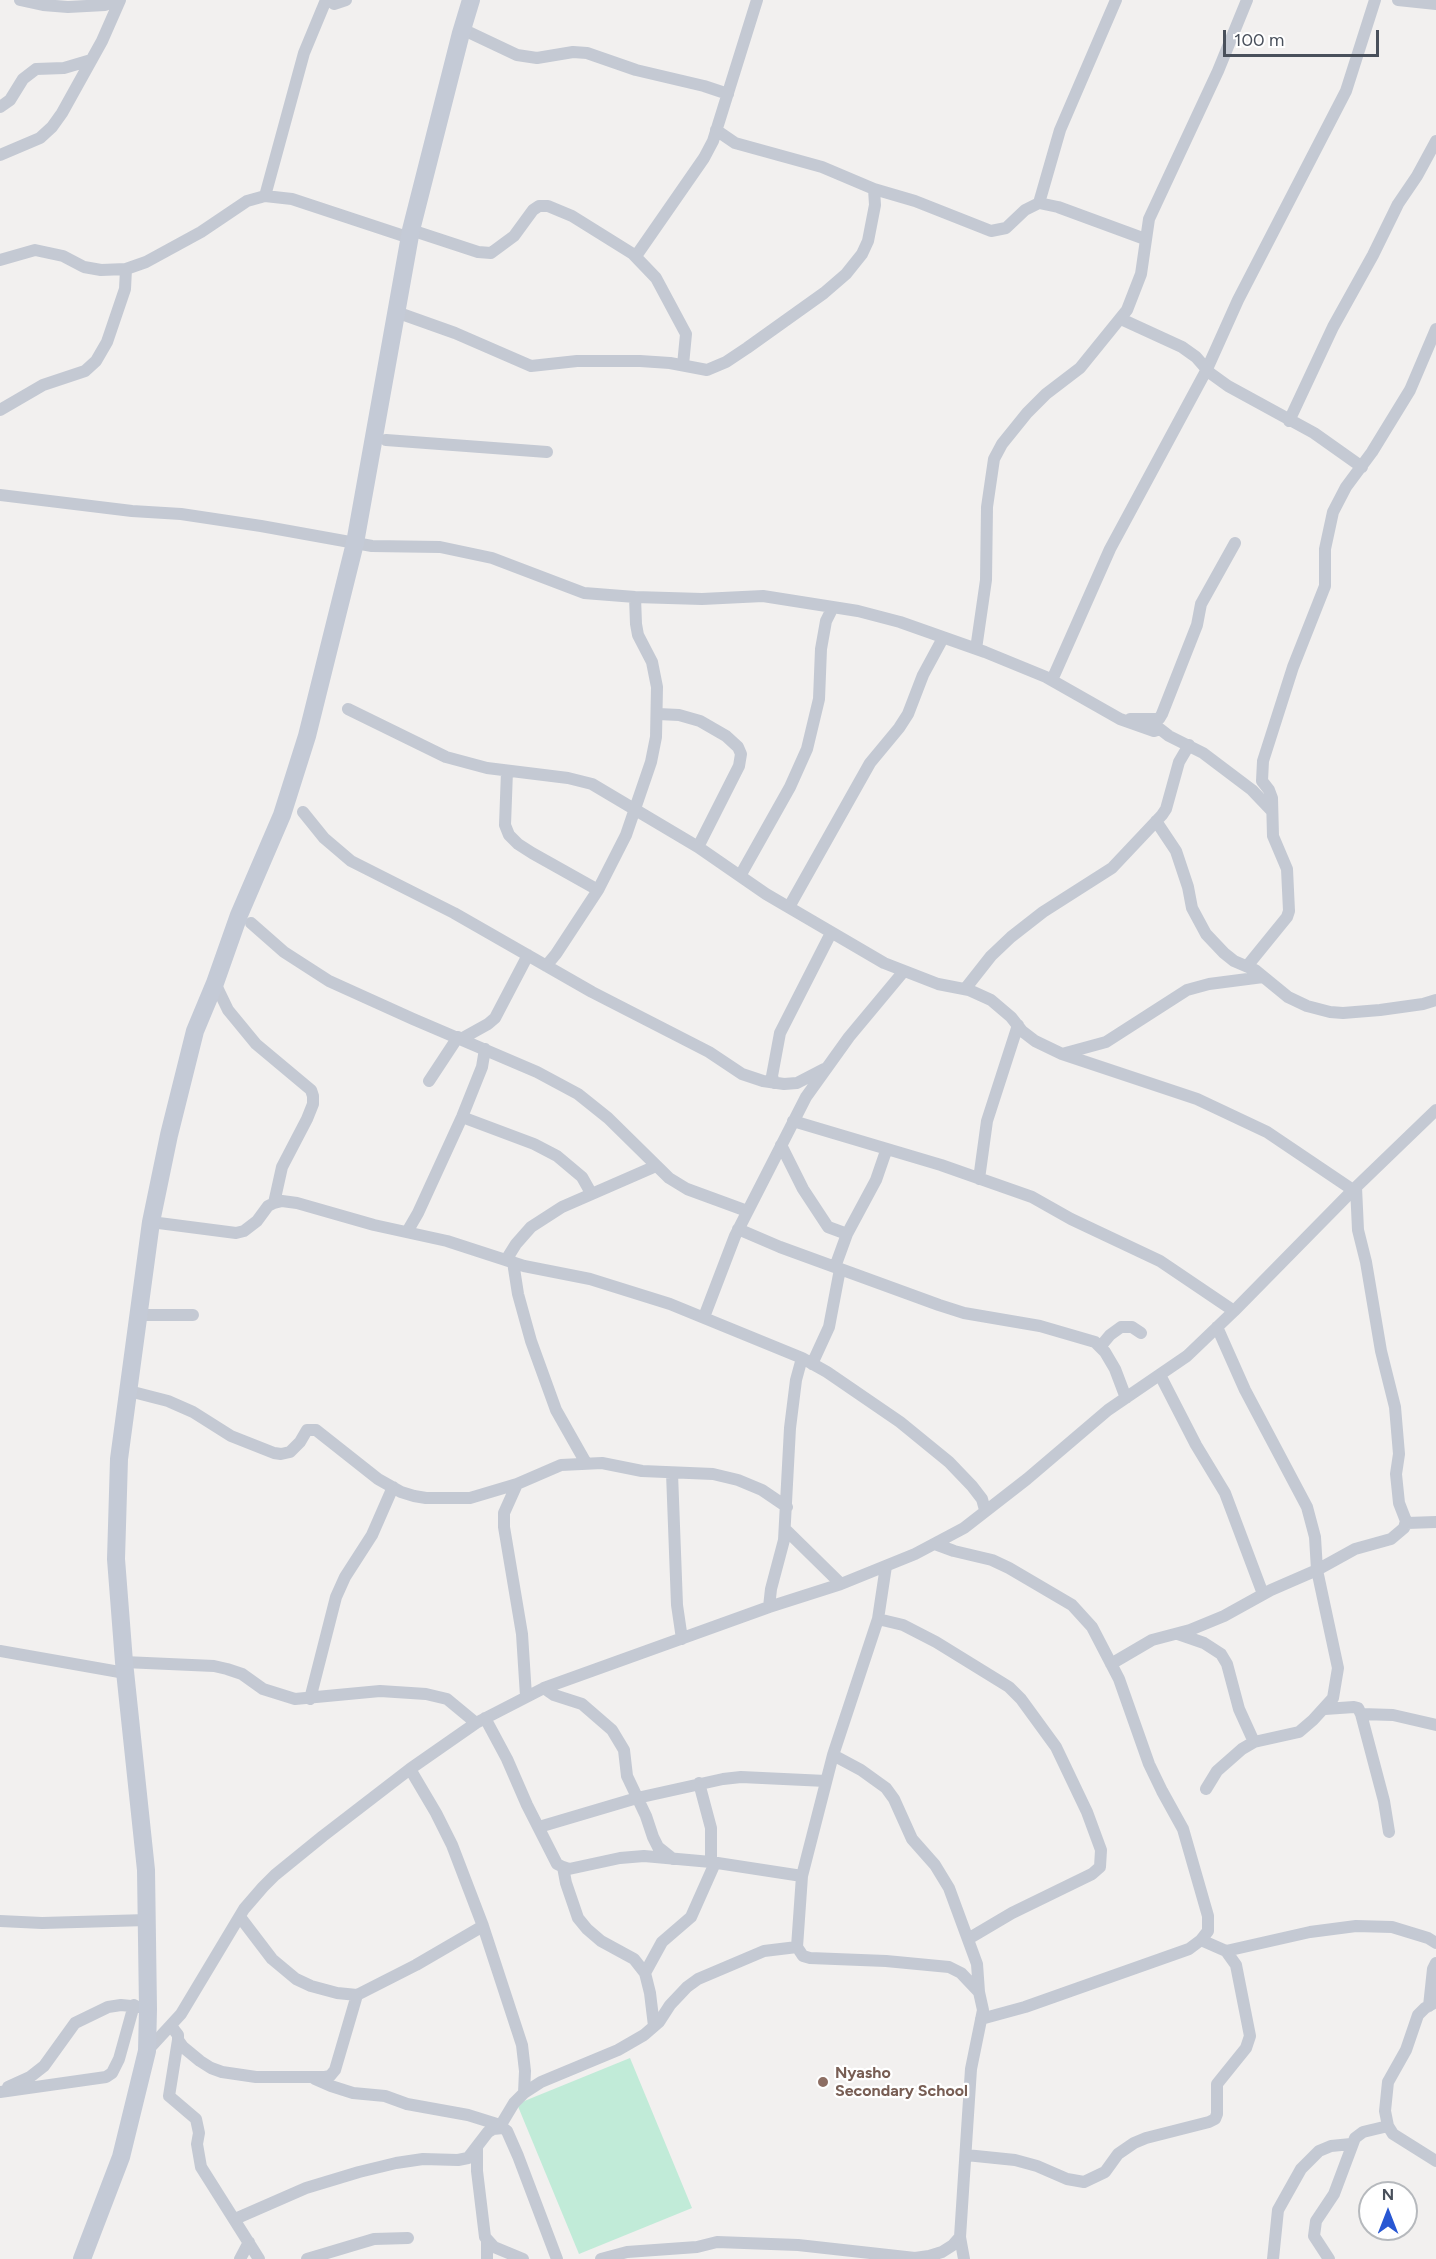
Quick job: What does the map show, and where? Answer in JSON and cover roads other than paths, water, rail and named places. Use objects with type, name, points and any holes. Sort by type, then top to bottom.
[{"type":"main road","points":[[82,2259],[121,2157],[147,2051],[141,2007],[147,1920],[146,1870],[116,1559],[119,1458],[151,1222],[169,1135],[195,1031],[239,915],[282,815],[313,714],[355,543],[410,234],[471,0]]},
{"type":"street","points":[[20,0],[68,7],[105,5],[119,0]]},
{"type":"street","points":[[0,154],[40,138],[52,127],[74,93],[102,41],[119,0]]},
{"type":"street","points":[[636,256],[707,153],[728,94],[756,0]]},
{"type":"street","points":[[1039,203],[1060,130],[1116,0]]},
{"type":"street","points":[[976,649],[986,580],[987,507],[994,459],[1002,444],[1027,413],[1046,394],[1080,368],[1121,319],[1132,300],[1138,283],[1149,219],[1213,81],[1247,0]]},
{"type":"street","points":[[1052,680],[1110,549],[1207,369],[1233,309],[1346,91],[1375,0]]},
{"type":"street","points":[[1398,0],[1436,4]]},
{"type":"street","points":[[265,196],[304,53],[335,1]]},
{"type":"street","points":[[462,29],[517,55],[537,58],[587,52],[636,70],[728,94]]},
{"type":"street","points":[[0,107],[10,100],[23,79],[36,69],[64,68],[91,60]]},
{"type":"street","points":[[716,130],[735,143],[822,167],[874,189],[915,201],[991,231],[1006,228],[1024,210],[1039,203],[1058,207],[1145,238]]},
{"type":"street","points":[[1289,421],[1333,327],[1398,204],[1417,176],[1436,141]]},
{"type":"street","points":[[396,312],[455,333],[531,366],[577,361],[658,361],[707,370],[726,362],[824,293],[846,274],[862,254],[868,241],[875,205],[874,189]]},
{"type":"street","points":[[0,260],[35,250],[63,256],[84,267],[101,270],[126,269],[146,262],[201,232],[247,201],[265,196],[292,199],[410,234],[478,252],[491,253],[514,236],[533,210],[539,206],[548,206],[572,216],[636,256],[656,278],[686,334],[683,365]]},
{"type":"street","points":[[0,410],[43,385],[85,371],[96,361],[107,342],[125,289],[126,269]]},
{"type":"street","points":[[1121,319],[1182,347],[1228,386],[1332,445],[1362,467]]},
{"type":"street","points":[[1248,965],[1287,917],[1289,911],[1290,892],[1287,869],[1273,836],[1271,794],[1262,781],[1263,761],[1293,667],[1325,586],[1325,549],[1333,512],[1346,487],[1362,467],[1410,390],[1436,328]]},
{"type":"street","points":[[386,440],[547,452]]},
{"type":"street","points":[[0,495],[132,511],[181,514],[372,546],[417,545],[467,552],[525,570],[584,593],[702,599],[762,596],[833,607],[900,622],[976,649],[1052,680],[1120,718],[1154,731],[1160,729],[1203,753],[1252,790],[1272,811]]},
{"type":"street","points":[[1120,718],[1159,718],[1162,714],[1197,625],[1202,604],[1235,543]]},
{"type":"street","points":[[546,966],[598,890],[626,835],[651,762],[657,737],[656,673],[638,635],[635,597]]},
{"type":"street","points":[[740,876],[790,787],[807,749],[819,699],[822,640],[826,621],[833,607]]},
{"type":"street","points":[[789,908],[870,763],[908,714],[923,675],[943,638]]},
{"type":"street","points":[[348,709],[446,757],[479,766],[568,778],[592,784],[698,847],[789,908],[884,963],[938,984],[965,989],[991,1000],[1035,1041],[1062,1054],[1197,1099],[1267,1132],[1354,1188]]},
{"type":"street","points":[[658,714],[679,715],[700,722],[726,736],[738,747],[741,754],[739,766],[698,847]]},
{"type":"street","points":[[965,989],[990,956],[1035,917],[1112,868],[1166,809],[1179,762],[1189,745]]},
{"type":"street","points":[[507,771],[504,825],[509,835],[532,853],[598,890]]},
{"type":"street","points":[[303,812],[324,838],[351,861],[454,913],[546,966],[709,1052],[742,1074],[774,1083],[797,1083],[824,1069]]},
{"type":"street","points":[[1155,821],[1176,851],[1188,887],[1192,908],[1206,934],[1234,961],[1248,965],[1288,997],[1307,1006],[1330,1012],[1380,1010],[1423,1004],[1436,999]]},
{"type":"street","points":[[251,923],[284,952],[329,981],[412,1019],[487,1049],[578,1094],[608,1118],[669,1178],[687,1188],[747,1211]]},
{"type":"street","points":[[774,1083],[772,1076],[780,1033],[831,933]]},
{"type":"street","points":[[407,1232],[462,1117],[482,1067],[495,1018],[528,955]]},
{"type":"street","points":[[704,1317],[738,1229],[793,1121],[824,1069],[904,971]]},
{"type":"street","points":[[1062,1054],[1106,1042],[1187,990],[1209,984],[1263,977]]},
{"type":"street","points":[[215,983],[228,1010],[256,1044],[311,1090],[314,1096],[307,1119],[282,1167],[274,1203]]},
{"type":"street","points":[[429,1082],[460,1038],[495,1018]]},
{"type":"street","points":[[979,1179],[987,1121],[1018,1025]]},
{"type":"street","points":[[147,2051],[182,2014],[244,1908],[275,1875],[410,1769],[480,1721],[544,1688],[841,1584],[936,1544],[964,1528],[1027,1479],[1108,1410],[1187,1356],[1354,1188],[1436,1110]]},
{"type":"street","points":[[462,1117],[534,1144],[556,1156],[582,1177],[591,1193]]},
{"type":"street","points":[[793,1121],[886,1151],[941,1165],[1032,1197],[1160,1261],[1234,1311]]},
{"type":"street","points":[[781,1145],[803,1189],[828,1227],[847,1234]]},
{"type":"street","points":[[770,1607],[771,1588],[782,1551],[785,1529],[790,1428],[796,1380],[829,1327],[837,1268],[847,1234],[876,1180],[886,1151]]},
{"type":"street","points":[[586,1463],[556,1410],[531,1341],[510,1261],[516,1244],[531,1227],[562,1207],[656,1166]]},
{"type":"street","points":[[1354,1188],[1358,1230],[1366,1262],[1381,1351],[1395,1407],[1399,1454],[1397,1484],[1399,1503],[1406,1525]]},
{"type":"street","points":[[151,1222],[236,1233],[244,1231],[257,1221],[268,1206],[282,1201],[447,1241],[510,1261],[590,1279],[670,1304],[807,1361],[900,1422],[949,1462],[982,1499],[985,1510]]},
{"type":"street","points":[[738,1229],[780,1247],[964,1313],[1040,1326],[1095,1342],[1115,1369],[1126,1398]]},
{"type":"street","points":[[138,1315],[193,1315]]},
{"type":"street","points":[[1100,1347],[1114,1330],[1121,1327],[1132,1327],[1141,1333]]},
{"type":"street","points":[[1206,1789],[1228,1759],[1254,1742],[1299,1732],[1333,1698],[1338,1668],[1317,1570],[1315,1537],[1307,1508],[1245,1390],[1217,1327]]},
{"type":"street","points":[[1160,1375],[1196,1445],[1225,1493],[1263,1594]]},
{"type":"street","points":[[129,1391],[168,1401],[231,1436],[274,1453],[290,1452],[307,1430],[316,1430],[345,1455],[393,1487],[414,1496],[447,1499],[471,1498],[517,1484],[561,1465],[602,1463],[642,1472],[713,1474],[738,1480],[762,1490],[787,1507]]},
{"type":"street","points":[[672,1473],[677,1605],[682,1639]]},
{"type":"street","points":[[517,1484],[506,1507],[504,1527],[521,1624],[526,1696]]},
{"type":"street","points":[[310,1698],[336,1597],[372,1535],[393,1487]]},
{"type":"street","points":[[1111,1664],[1152,1640],[1207,1624],[1263,1594],[1317,1570],[1354,1548],[1392,1539],[1407,1523],[1436,1522]]},
{"type":"street","points":[[785,1529],[841,1584]]},
{"type":"street","points":[[936,1544],[992,1560],[1072,1605],[1092,1627],[1119,1679],[1149,1764],[1183,1828],[1208,1916],[1208,1930],[1201,1940],[1189,1949],[1025,2007],[981,2019]]},
{"type":"street","points":[[886,1566],[878,1618],[833,1755],[802,1876],[797,1947],[799,1953],[810,1958],[886,1961],[949,1967],[961,1973],[979,1992]]},
{"type":"street","points":[[878,1618],[903,1625],[936,1642],[1009,1687],[1021,1698],[1056,1748],[1087,1812],[1101,1850],[1100,1867],[1092,1874],[1004,1917],[968,1938]]},
{"type":"street","points":[[1174,1633],[1204,1643],[1221,1654],[1227,1664],[1239,1709],[1254,1742]]},
{"type":"street","points":[[0,1651],[125,1668],[214,1666],[242,1674],[254,1684],[295,1699],[380,1691],[426,1694],[447,1699],[480,1721],[507,1758],[557,1863],[563,1867],[568,1869],[620,1858],[644,1856],[713,1862],[802,1876]]},
{"type":"street","points":[[544,1688],[554,1695],[582,1704],[612,1730],[624,1750],[627,1776],[658,1847],[673,1859]]},
{"type":"street","points":[[1325,1708],[1354,1707],[1361,1713],[1384,1801],[1389,1832]]},
{"type":"street","points":[[1361,1713],[1393,1715],[1436,1725]]},
{"type":"street","points":[[833,1755],[861,1770],[886,1788],[894,1799],[912,1839],[935,1865],[949,1888],[978,1964],[982,2010],[971,2068],[960,2237],[964,2259]]},
{"type":"street","points":[[410,1769],[452,1845],[483,1926],[522,2045],[525,2071],[524,2093]]},
{"type":"street","points":[[539,1827],[637,1798],[699,1783],[741,1777],[826,1781]]},
{"type":"street","points":[[645,1973],[662,1942],[691,1917],[713,1862],[711,1828],[699,1783]]},
{"type":"street","points":[[563,1867],[578,1918],[602,1941],[634,1959],[645,1973],[654,2026]]},
{"type":"street","points":[[240,1917],[272,1959],[296,1978],[311,1986],[337,1993],[357,1995],[416,1965],[483,1926]]},
{"type":"street","points":[[0,1921],[42,1923],[147,1920]]},
{"type":"street","points":[[1226,1951],[1310,1932],[1356,1926],[1392,1927],[1428,1938],[1436,1943]]},
{"type":"street","points":[[966,2155],[1015,2160],[1037,2166],[1067,2179],[1084,2182],[1105,2172],[1118,2154],[1134,2143],[1215,2119],[1217,2084],[1246,2048],[1250,2036],[1236,1965],[1226,1951],[1201,1940]]},
{"type":"street","points":[[235,2219],[306,2188],[396,2163],[423,2159],[468,2158],[488,2132],[500,2126],[514,2103],[524,2093],[557,2074],[572,2071],[644,2035],[687,1987],[698,1979],[764,1951],[797,1947]]},
{"type":"street","points":[[1436,1964],[1433,1969],[1432,2004],[1418,2015],[1406,2050],[1388,2082],[1385,2111],[1388,2126],[1393,2134],[1436,2161]]},
{"type":"street","points":[[178,2040],[200,2061],[222,2072],[256,2077],[315,2079],[330,2076],[335,2070],[357,1995]]},
{"type":"street","points":[[108,2007],[141,2007],[119,2058],[111,2073],[106,2077],[0,2091],[30,2077],[44,2066],[75,2023],[108,2007]]},
{"type":"street","points":[[171,2026],[178,2035],[178,2040],[170,2096],[196,2118],[201,2167],[259,2259]]},
{"type":"street","points":[[315,2079],[353,2093],[385,2096],[407,2103],[468,2115],[500,2126],[507,2131],[558,2259]]},
{"type":"street","points":[[1329,2259],[1314,2236],[1314,2227],[1320,2213],[1334,2194],[1355,2138],[1363,2132],[1388,2126]]},
{"type":"street","points":[[1273,2259],[1278,2210],[1301,2169],[1319,2151],[1331,2146],[1351,2144]]},
{"type":"street","points":[[477,2148],[487,2259]]},
{"type":"street","points":[[601,2259],[627,2252],[698,2247],[717,2242],[798,2245],[861,2256],[900,2258],[929,2256],[953,2245],[960,2237]]},
{"type":"street","points":[[307,2259],[374,2239],[408,2238]]},
{"type":"street","points":[[240,2259],[249,2242]]},
{"type":"street","points":[[487,2242],[523,2259]]},
{"type":"street","points":[[797,2259],[798,2245]]},
{"type":"place","name":"Nyasho Secondary School","points":[[823,2082]]}]
